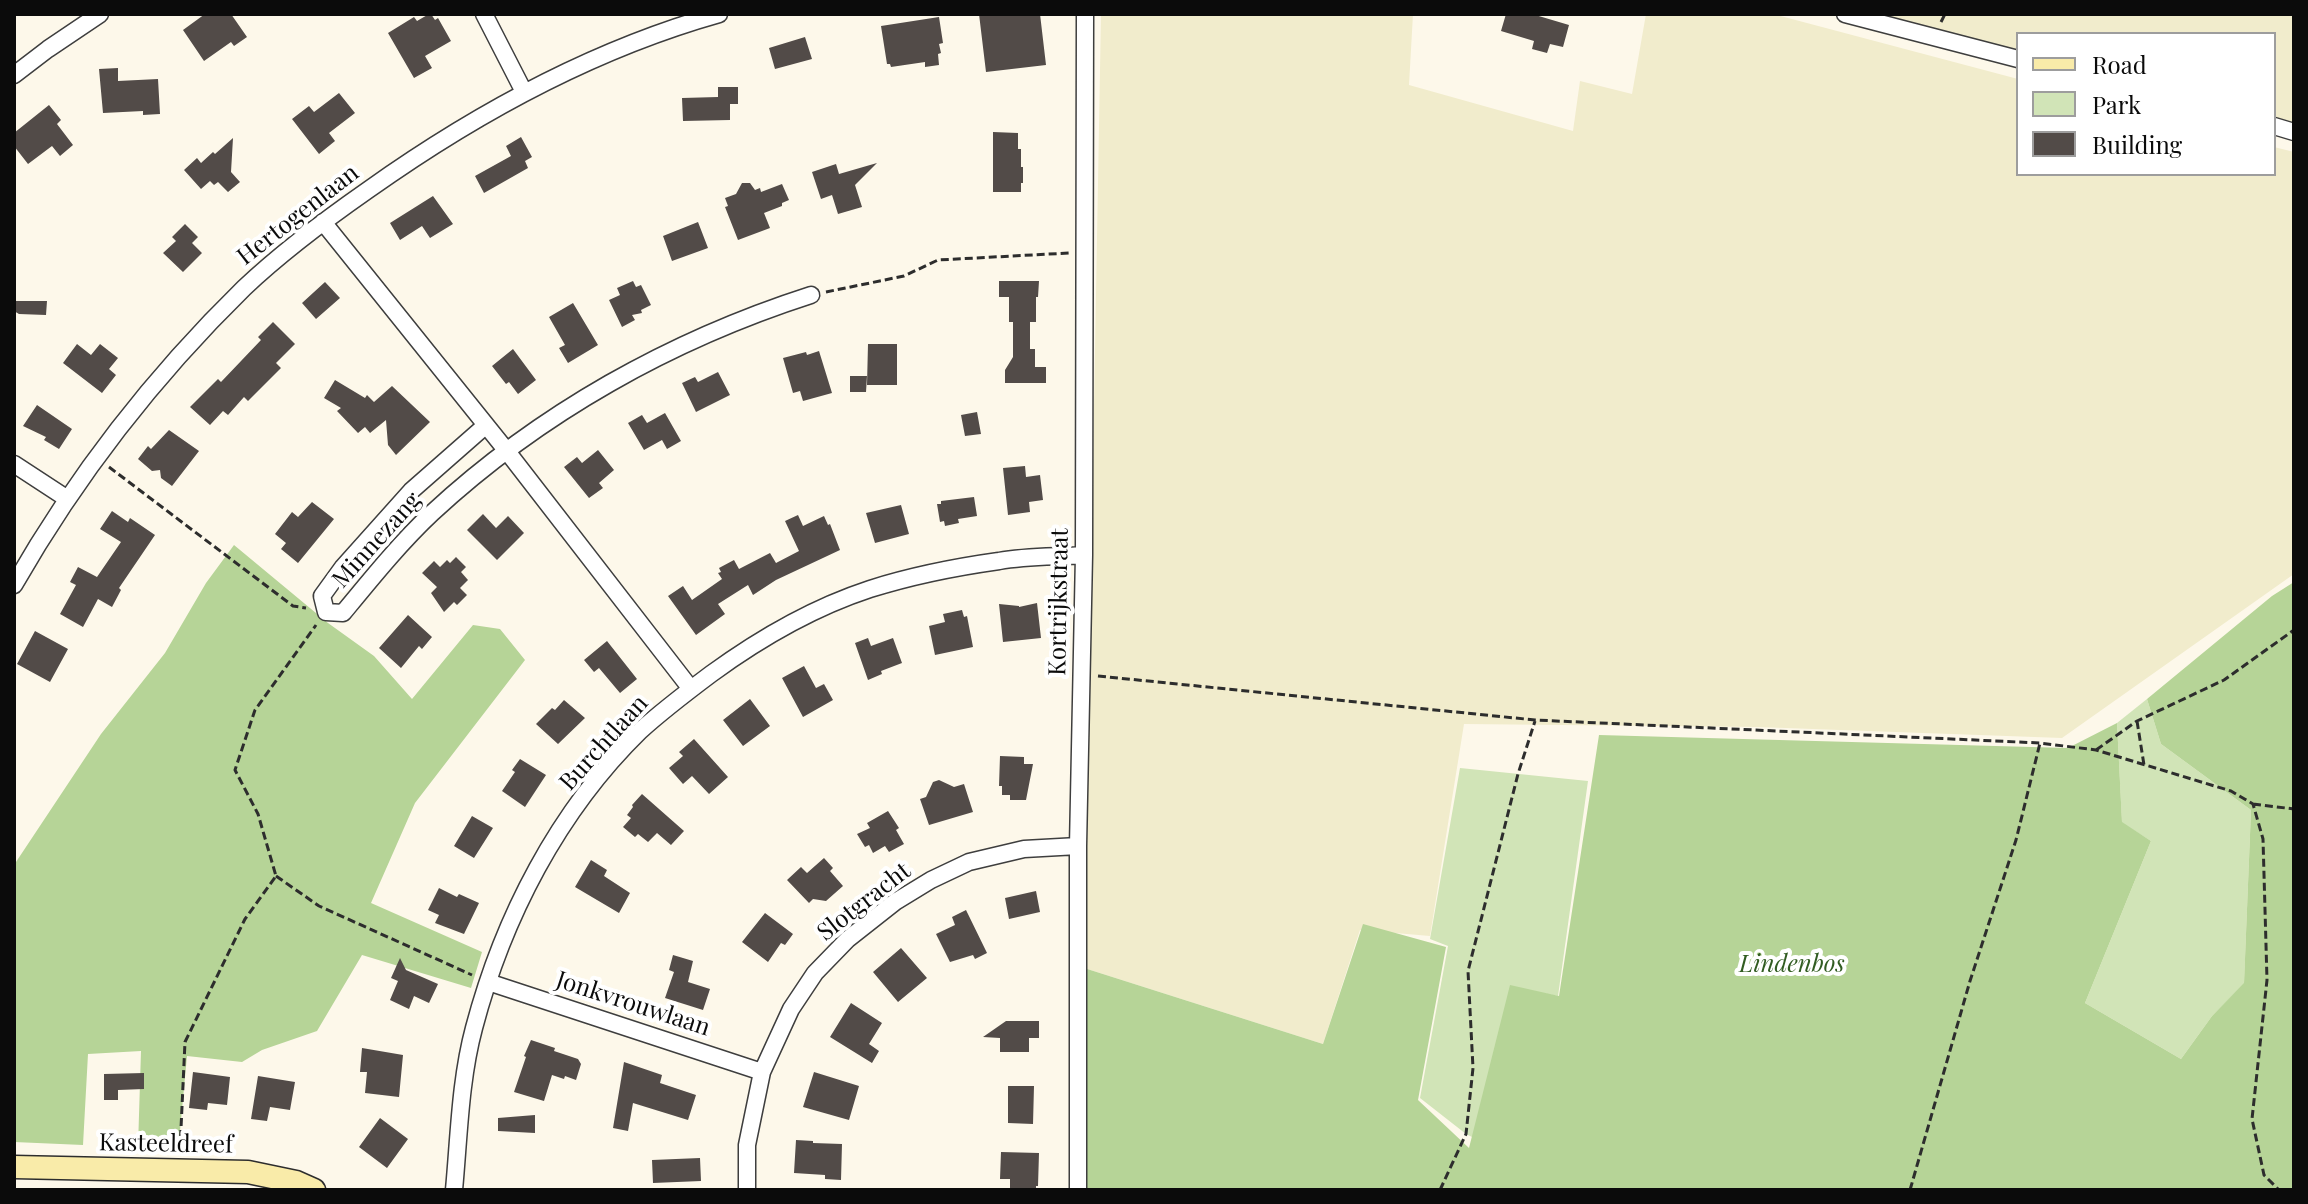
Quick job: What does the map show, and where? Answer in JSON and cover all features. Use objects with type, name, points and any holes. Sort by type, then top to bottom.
[{"type":"street","points":[[14,75],[100,14]]},
{"type":"street","points":[[484,14],[524,92]]},
{"type":"street","name":"Hertogenlaan","points":[[14,585],[66,498],[136,405],[246,287],[323,222],[427,148],[524,92],[594,59],[674,27],[719,14]]},
{"type":"street","name":"Kortrijkstraat","points":[[1078,1190],[1085,14]]},
{"type":"street","points":[[1845,14],[2016,58]]},
{"type":"street","points":[[323,222],[506,450],[691,689]]},
{"type":"street","name":"Minnezang","points":[[485,426],[411,491],[343,567],[322,596],[326,612],[343,613],[430,514],[506,450],[636,368],[700,336],[811,295]]},
{"type":"street","points":[[14,464],[66,498]]},
{"type":"street","name":"Burchtlaan","points":[[454,1190],[473,1031],[514,912],[550,846],[595,782],[631,742],[691,689],[749,646],[804,616],[868,590],[928,574],[1002,560],[1084,555]]},
{"type":"street","name":"Slotgracht","points":[[747,1190],[747,1145],[762,1072],[791,1009],[815,973],[848,939],[895,902],[931,880],[969,862],[1024,849],[1078,846]]},
{"type":"street","name":"Jonkvrouwlaan","points":[[488,982],[762,1072]]},
{"type":"street","name":"Kasteeldreef","points":[[14,1167],[248,1172],[296,1182],[314,1190]]},
{"type":"path","points":[[811,295],[904,276],[938,260],[1085,252]]},
{"type":"path","points":[[96,457],[293,606],[326,612],[255,710],[235,770],[258,814],[276,876],[319,906],[488,982]]},
{"type":"path","points":[[2096,750],[2137,721],[2224,680],[2294,630]]},
{"type":"path","points":[[1082,675],[1535,720],[2040,743],[2096,750],[2231,791],[2253,804],[2294,809]]},
{"type":"path","points":[[1440,1190],[1466,1134],[1473,1068],[1468,971],[1518,774],[1535,720]]},
{"type":"path","points":[[2137,721],[2144,765]]},
{"type":"path","points":[[1910,1190],[1970,981],[2016,840],[2040,743]]},
{"type":"path","points":[[2253,804],[2263,839],[2267,980],[2252,1119],[2264,1175],[2279,1190]]},
{"type":"path","points":[[181,1171],[179,1140],[185,1042],[245,919],[276,876]]},
{"type":"shaded area","points":[[1101,14],[1413,14],[1409,85],[1573,131],[1580,81],[1632,94],[1646,14],[1773,14],[2016,78],[2016,176],[2276,176],[2276,148],[2294,152],[2294,574],[2062,738],[1757,727],[1464,724],[1430,936],[1360,930],[1323,1044],[1084,968]]},
{"type":"shaded area","points":[[1864,14],[2294,14],[2294,128],[2276,124],[2276,32],[2016,32],[2016,54]]},
{"type":"green space","points":[[234,545],[328,623],[374,656],[412,699],[473,625],[500,629],[525,660],[415,803],[371,903],[482,952],[471,988],[362,955],[317,1031],[262,1050],[242,1062],[187,1056],[178,1152],[138,1147],[141,1051],[88,1054],[83,1145],[14,1142],[14,865],[101,734],[165,653],[206,583]]},
{"type":"green space","name":"Lindenbos","points":[[2294,582],[2294,1190],[1084,1190],[1084,968],[1323,1044],[1363,924],[1446,947],[1418,1100],[1469,1148],[1510,985],[1559,996],[1599,735],[2068,748],[2117,723],[2122,822],[2151,841],[2085,1003],[2181,1059],[2212,1016],[2244,983],[2251,810],[2161,744],[2147,699],[2272,596]]},
{"type":"green space","points":[[2147,699],[2161,744],[2251,810],[2244,984],[2212,1016],[2181,1059],[2085,1003],[2151,841],[2122,823],[2117,723]]},
{"type":"green space","points":[[1460,768],[1588,781],[1558,996],[1515,988],[1474,1138],[1420,1098],[1448,946],[1430,939]]},
{"type":"building","points":[[205,14],[231,14],[247,37],[234,46],[231,42],[204,61],[183,30]]},
{"type":"building","points":[[429,14],[435,20],[438,18],[451,41],[425,56],[432,68],[414,78],[388,33],[414,17],[417,21]]},
{"type":"building","points":[[979,14],[1040,14],[1046,65],[986,72]]},
{"type":"building","points":[[1506,14],[1532,14],[1569,25],[1563,47],[1550,44],[1547,53],[1532,49],[1534,41],[1501,31]]},
{"type":"building","points":[[939,17],[943,43],[939,44],[939,65],[925,67],[925,62],[891,67],[887,64],[881,26]]},
{"type":"building","points":[[805,37],[812,59],[775,69],[769,48]]},
{"type":"building","points":[[118,68],[118,81],[158,79],[160,114],[143,115],[143,111],[103,113],[99,69]]},
{"type":"building","points":[[718,87],[738,87],[738,104],[730,104],[730,120],[683,121],[682,98],[718,97]]},
{"type":"building","points":[[339,93],[355,113],[329,133],[335,141],[319,154],[292,119],[309,106],[314,112]]},
{"type":"building","points":[[49,105],[61,120],[57,124],[73,145],[60,156],[52,146],[28,164],[14,146],[14,133]]},
{"type":"building","points":[[993,132],[1018,133],[1023,167],[1021,192],[993,192]]},
{"type":"building","points":[[521,137],[532,157],[525,161],[528,168],[484,193],[475,176],[511,156],[506,146]]},
{"type":"building","points":[[233,138],[231,172],[240,182],[228,192],[218,182],[214,185],[210,181],[201,189],[184,170],[197,158],[201,163],[213,152],[215,154]]},
{"type":"building","points":[[877,163],[855,185],[862,207],[838,214],[832,195],[821,199],[812,172],[836,164],[839,174]]},
{"type":"building","points":[[742,183],[750,183],[755,190],[760,188],[761,192],[782,184],[789,200],[764,213],[770,228],[738,240],[725,207],[728,206],[725,198],[736,194]]},
{"type":"building","points":[[433,196],[453,224],[430,238],[422,226],[400,240],[390,223]]},
{"type":"building","points":[[698,222],[708,248],[672,261],[663,236]]},
{"type":"building","points":[[185,224],[198,237],[192,243],[202,253],[183,272],[163,253],[176,241],[172,237]]},
{"type":"building","points":[[633,281],[636,287],[641,285],[651,305],[641,310],[642,313],[632,315],[635,320],[622,327],[609,300],[620,295],[617,288]]},
{"type":"building","points":[[999,281],[1039,281],[1036,322],[1030,322],[1030,349],[1035,349],[1035,367],[1046,367],[1046,383],[1005,383],[1005,370],[1013,357],[1013,322],[1009,322],[1009,297],[999,297]]},
{"type":"building","points":[[325,282],[340,298],[316,319],[302,303]]},
{"type":"building","points":[[14,301],[47,301],[46,315],[19,314],[14,311]]},
{"type":"building","points":[[573,303],[598,345],[568,363],[559,348],[565,345],[549,317]]},
{"type":"building","points":[[273,322],[295,344],[276,363],[281,368],[248,401],[244,397],[228,415],[223,411],[210,425],[190,407],[218,379],[221,382],[261,340],[258,337]]},
{"type":"building","points":[[77,344],[91,355],[100,344],[118,358],[109,369],[116,375],[102,393],[63,363]]},
{"type":"building","points":[[868,344],[897,344],[897,385],[867,385]]},
{"type":"building","points":[[513,349],[536,380],[518,394],[492,366]]},
{"type":"building","points":[[819,351],[832,393],[803,401],[800,391],[793,393],[783,358]]},
{"type":"building","points":[[718,372],[730,395],[696,412],[682,383],[695,377],[698,382]]},
{"type":"building","points":[[850,376],[867,376],[866,392],[850,392]]},
{"type":"building","points":[[335,380],[365,398],[367,395],[374,402],[392,386],[430,422],[396,455],[388,445],[386,420],[370,433],[365,427],[358,433],[337,411],[341,408],[324,398]]},
{"type":"building","points":[[37,405],[72,429],[59,449],[44,440],[46,437],[23,426]]},
{"type":"building","points":[[977,412],[981,434],[965,436],[961,415]]},
{"type":"building","points":[[665,413],[681,441],[667,449],[662,440],[644,450],[628,423],[642,415],[647,423]]},
{"type":"building","points":[[169,430],[199,451],[172,486],[161,478],[160,470],[152,471],[138,459],[148,446],[151,449]]},
{"type":"building","points":[[598,450],[614,470],[599,483],[603,488],[589,498],[564,467],[577,457],[582,463]]},
{"type":"building","points":[[1025,466],[1026,477],[1040,475],[1043,500],[1029,502],[1030,512],[1008,515],[1003,468]]},
{"type":"building","points":[[974,497],[977,516],[958,519],[959,523],[945,526],[944,521],[940,522],[937,504],[941,501]]},
{"type":"building","points":[[312,502],[334,519],[298,563],[281,549],[286,543],[275,534],[292,512],[298,517]]},
{"type":"building","points":[[901,505],[909,534],[875,543],[866,513]]},
{"type":"building","points":[[112,511],[128,522],[130,518],[155,535],[119,588],[121,590],[112,607],[98,599],[83,627],[60,614],[76,585],[70,582],[78,567],[97,577],[121,542],[100,529]]},
{"type":"building","points":[[483,514],[496,528],[508,516],[524,533],[497,560],[467,530]]},
{"type":"building","points":[[798,515],[803,526],[824,516],[840,550],[776,580],[753,595],[748,585],[718,604],[725,614],[696,635],[668,596],[683,586],[692,600],[722,579],[719,568],[734,560],[739,569],[770,553],[776,563],[799,551],[785,521]]},
{"type":"building","points":[[456,557],[466,567],[461,572],[468,580],[460,588],[467,595],[444,612],[431,593],[437,587],[422,573],[434,561],[440,567]]},
{"type":"building","points":[[1037,603],[1041,638],[1003,642],[999,604],[1019,607]]},
{"type":"building","points":[[962,610],[964,617],[967,616],[973,647],[935,655],[929,626],[945,622],[943,614]]},
{"type":"building","points":[[408,615],[432,637],[422,649],[419,646],[401,668],[379,648]]},
{"type":"building","points":[[35,631],[68,649],[50,682],[17,664]]},
{"type":"building","points":[[868,638],[871,646],[893,638],[902,663],[868,680],[855,643]]},
{"type":"building","points":[[607,641],[637,679],[620,693],[599,668],[594,672],[584,660]]},
{"type":"building","points":[[804,666],[816,688],[824,684],[833,700],[803,717],[782,678]]},
{"type":"building","points":[[750,699],[770,726],[743,746],[723,720]]},
{"type":"building","points":[[564,700],[585,718],[558,744],[536,724]]},
{"type":"building","points":[[694,739],[728,777],[709,794],[692,776],[683,784],[669,768],[683,756],[679,752]]},
{"type":"building","points":[[1000,756],[1024,757],[1024,764],[1033,764],[1026,800],[1010,800],[1010,795],[1002,795],[1002,786],[999,786]]},
{"type":"building","points":[[520,759],[546,775],[525,807],[502,791]]},
{"type":"building","points":[[939,780],[954,787],[964,784],[973,812],[929,825],[920,799],[926,797],[933,782]]},
{"type":"building","points":[[642,794],[684,831],[671,845],[657,833],[648,842],[638,834],[635,837],[623,827],[631,818],[627,815],[632,805]]},
{"type":"building","points":[[888,811],[899,828],[896,830],[904,844],[889,852],[885,846],[873,853],[857,834],[870,828],[867,823]]},
{"type":"building","points":[[472,816],[493,828],[474,858],[454,846]]},
{"type":"building","points":[[824,858],[843,886],[826,901],[813,899],[809,903],[787,880],[801,867],[807,873]]},
{"type":"building","points":[[591,860],[607,870],[604,876],[630,893],[619,913],[575,887]]},
{"type":"building","points":[[439,888],[479,903],[464,934],[435,923],[439,915],[428,910]]},
{"type":"building","points":[[1036,891],[1040,912],[1009,919],[1005,898]]},
{"type":"building","points":[[966,910],[987,953],[975,959],[973,955],[950,962],[936,934],[955,925],[952,917]]},
{"type":"building","points":[[765,913],[793,934],[785,945],[781,943],[768,962],[742,942]]},
{"type":"building","points":[[901,948],[927,978],[898,1002],[873,972]]},
{"type":"building","points":[[673,955],[693,961],[688,982],[710,989],[703,1010],[665,998],[674,972],[669,970]]},
{"type":"building","points":[[400,958],[406,970],[438,984],[429,1003],[414,996],[409,1009],[390,1000],[398,981],[391,978]]},
{"type":"building","points":[[851,1003],[882,1023],[869,1044],[879,1051],[872,1063],[830,1037]]},
{"type":"building","points":[[1006,1021],[1039,1021],[1039,1038],[1029,1038],[1029,1052],[1000,1052],[1000,1038],[983,1037]]},
{"type":"building","points":[[531,1040],[578,1059],[581,1064],[576,1080],[552,1075],[544,1101],[514,1092]]},
{"type":"building","points":[[362,1048],[403,1055],[399,1097],[365,1093],[367,1072],[360,1072]]},
{"type":"building","points":[[624,1062],[662,1075],[660,1083],[696,1095],[688,1120],[633,1103],[628,1131],[613,1128]]},
{"type":"building","points":[[193,1072],[230,1077],[227,1105],[208,1103],[207,1110],[189,1108]]},
{"type":"building","points":[[814,1072],[859,1086],[849,1120],[803,1107]]},
{"type":"building","points":[[144,1073],[144,1089],[118,1090],[118,1100],[104,1100],[104,1074]]},
{"type":"building","points":[[258,1076],[295,1082],[290,1110],[270,1107],[267,1121],[251,1119]]},
{"type":"building","points":[[1008,1086],[1034,1086],[1033,1124],[1008,1123]]},
{"type":"building","points":[[535,1115],[535,1133],[498,1131],[498,1118]]},
{"type":"building","points":[[380,1118],[408,1139],[387,1168],[359,1147]]},
{"type":"building","points":[[796,1140],[842,1144],[841,1180],[825,1179],[825,1175],[794,1173]]},
{"type":"building","points":[[1001,1152],[1039,1153],[1036,1190],[1010,1190],[1010,1179],[1000,1179]]},
{"type":"building","points":[[700,1158],[701,1181],[653,1183],[652,1160]]}]
